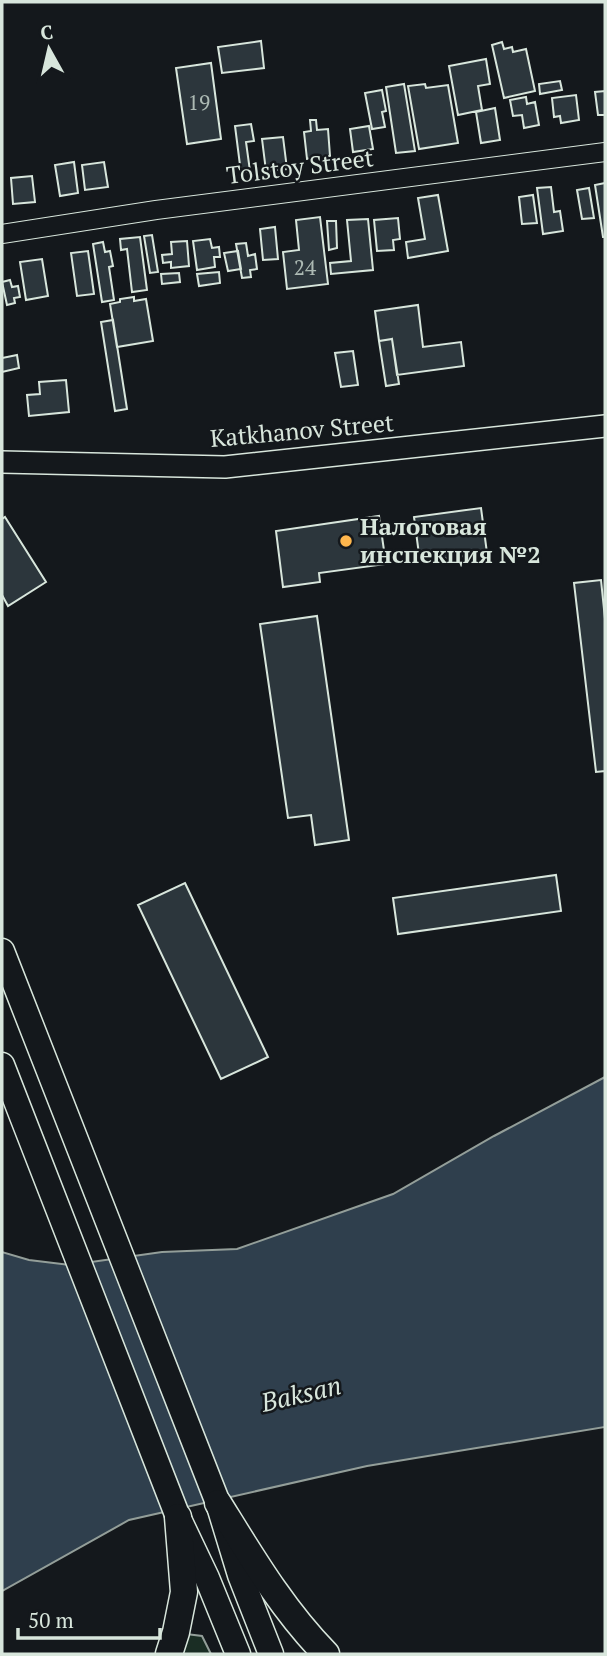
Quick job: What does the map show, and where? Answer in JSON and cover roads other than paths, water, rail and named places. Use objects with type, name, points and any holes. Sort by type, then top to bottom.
[{"type":"main road","points":[[2,951],[218,1503],[240,1575],[271,1654]]},
{"type":"main road","points":[[2,1065],[178,1517],[238,1654]]},
{"type":"main road","points":[[218,1503],[275,1594],[300,1628],[326,1654]]},
{"type":"main road","points":[[169,1654],[184,1592],[178,1517]]},
{"type":"street","name":"Tolstoy Street","points":[[2,234],[156,210],[605,152]]},
{"type":"street","name":"Katkhanov Street","points":[[2,462],[225,467],[605,426]]},
{"type":"water","name":"Baksan","points":[[605,1077],[605,1427],[367,1466],[129,1520],[2,1591],[2,1252],[29,1260],[70,1265],[162,1252],[237,1249],[393,1194]]},
{"type":"place","name":"Налоговая инспекция №2","points":[[346,541]]}]
